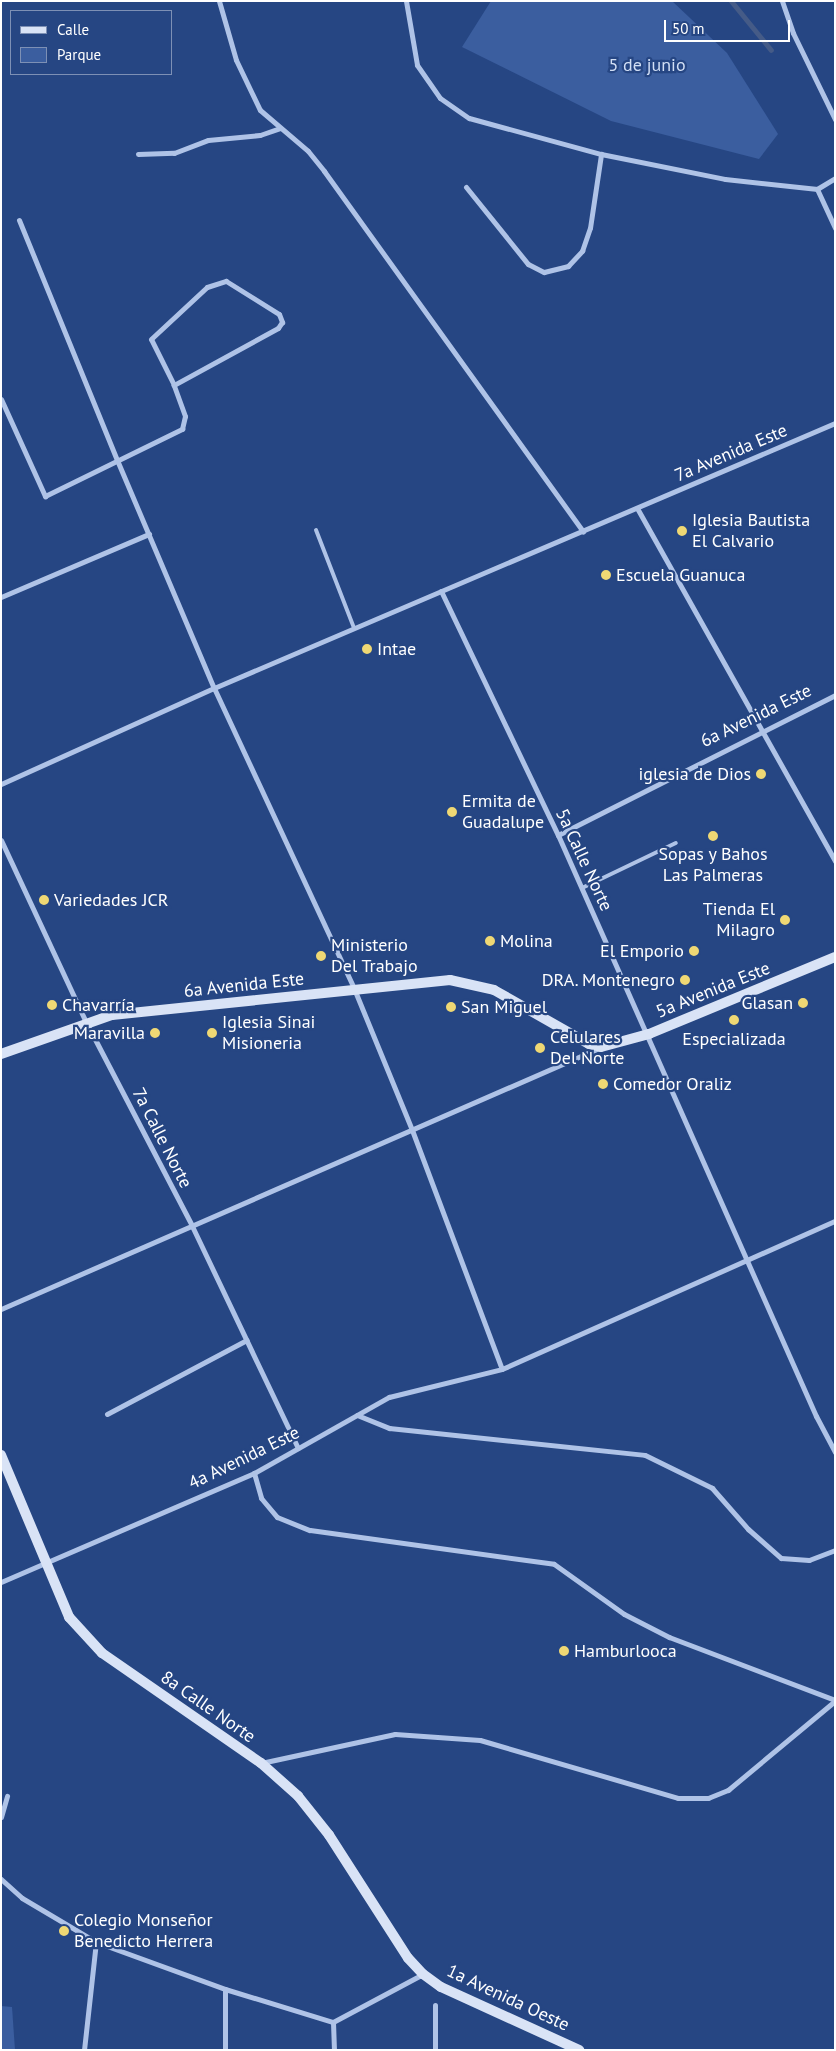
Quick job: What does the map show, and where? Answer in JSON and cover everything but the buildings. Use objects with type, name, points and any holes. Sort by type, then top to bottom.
[{"type":"street","points":[[219,1],[236,60],[260,110],[308,151],[324,171],[583,532]]},
{"type":"street","points":[[406,1],[417,65],[440,98],[469,118],[601,154],[725,179],[816,189],[835,178]]},
{"type":"street","points":[[782,1],[793,33],[835,119]]},
{"type":"street","points":[[138,154],[174,153],[208,140],[260,135],[280,128]]},
{"type":"street","points":[[466,187],[528,264],[544,272],[568,266],[582,251],[590,228],[601,154]]},
{"type":"street","points":[[816,189],[835,228]]},
{"type":"street","points":[[19,220],[116,460],[150,534],[214,688],[355,991],[412,1130],[502,1369]]},
{"type":"street","points":[[1,399],[45,496],[182,428],[186,416],[174,385],[151,340],[207,287],[226,281],[279,314],[282,322],[278,328],[174,385]]},
{"type":"street","name":"7a Avenida Este","points":[[1,784],[214,688],[835,423]]},
{"type":"street","points":[[637,508],[835,861]]},
{"type":"street","points":[[1,597],[150,534]]},
{"type":"street","name":"5a Calle Norte","points":[[440,591],[558,835],[648,1034],[746,1261],[816,1416],[835,1452]]},
{"type":"street","name":"6a Avenida Este","points":[[558,835],[760,730],[835,695]]},
{"type":"street","name":"7a Calle Norte","points":[[1,840],[86,1022],[192,1226],[298,1448]]},
{"type":"street","name":"5a Avenida Este","points":[[601,1047],[648,1034],[835,957]]},
{"type":"street","name":"6a Avenida Este","points":[[1,1054],[86,1022],[112,1015],[450,980],[494,990],[589,1044],[601,1047]]},
{"type":"street","points":[[1,1309],[601,1047]]},
{"type":"street","points":[[746,1261],[835,1221]]},
{"type":"street","name":"4a Avenida Este","points":[[1,1582],[254,1473],[389,1397],[502,1369],[746,1261]]},
{"type":"street","points":[[107,1414],[247,1340]]},
{"type":"street","points":[[356,1415],[389,1428],[645,1455],[712,1488],[748,1529],[782,1558],[809,1560],[835,1550]]},
{"type":"street","name":"8a Calle Norte","points":[[1,1455],[45,1564],[69,1616],[102,1653],[261,1763],[298,1796],[329,1835],[408,1958],[423,1974]]},
{"type":"street","points":[[254,1473],[261,1498],[277,1517],[310,1530],[554,1564],[624,1614],[669,1637],[835,1700],[728,1790],[708,1798],[678,1798],[480,1740],[394,1734],[261,1763]]},
{"type":"street","points":[[1,1817],[7,1796]]},
{"type":"street","points":[[1,1879],[22,1898],[96,1942],[225,1989],[333,2022],[423,1974]]},
{"type":"street","points":[[84,2050],[96,1942]]},
{"type":"street","name":"1a Avenida Oeste","points":[[423,1974],[441,1987],[580,2050]]},
{"type":"street","points":[[225,1989],[225,2050]]},
{"type":"street","points":[[435,2005],[436,2050]]},
{"type":"street","points":[[333,2022],[334,2050]]},
{"type":"lane","points":[[316,530],[354,628]]},
{"type":"lane","points":[[582,888],[676,844]]},
{"type":"green space","name":"5 de junio","points":[[491,1],[672,1],[727,53],[778,134],[759,159],[611,121],[462,47]]},
{"type":"green space","points":[[1,2006],[12,2007],[15,2050],[1,2050]]},
{"type":"waterway","points":[[731,1],[771,50]]},
{"type":"place","name":"Iglesia Bautista El Calvario","points":[[682,531]]},
{"type":"place","name":"Escuela Guanuca","points":[[606,575]]},
{"type":"place","name":"Intae","points":[[367,649]]},
{"type":"place","name":"iglesia de Dios","points":[[761,774]]},
{"type":"place","name":"Ermita de Guadalupe","points":[[452,812]]},
{"type":"place","name":"Sopas y Bahos Las Palmeras","points":[[713,836]]},
{"type":"place","name":"Variedades JCR","points":[[44,900]]},
{"type":"place","name":"Tienda El Milagro","points":[[785,920]]},
{"type":"place","name":"Molina","points":[[490,941]]},
{"type":"place","name":"El Emporio","points":[[694,951]]},
{"type":"place","name":"Ministerio Del Trabajo","points":[[321,956]]},
{"type":"place","name":"DRA. Montenegro","points":[[685,980]]},
{"type":"place","name":"Glasan","points":[[803,1003]]},
{"type":"place","name":"Chavarría","points":[[52,1005]]},
{"type":"place","name":"San Miguel","points":[[451,1007]]},
{"type":"place","name":"Especializada","points":[[734,1020]]},
{"type":"place","name":"Maravilla","points":[[155,1033]]},
{"type":"place","name":"Iglesia Sinai Misioneria","points":[[212,1033]]},
{"type":"place","name":"Celulares Del Norte","points":[[540,1048]]},
{"type":"place","name":"Comedor Oraliz","points":[[603,1084]]},
{"type":"place","name":"Hamburlooca","points":[[564,1651]]},
{"type":"place","name":"Colegio Monseñor Benedicto Herrera","points":[[64,1931]]}]
